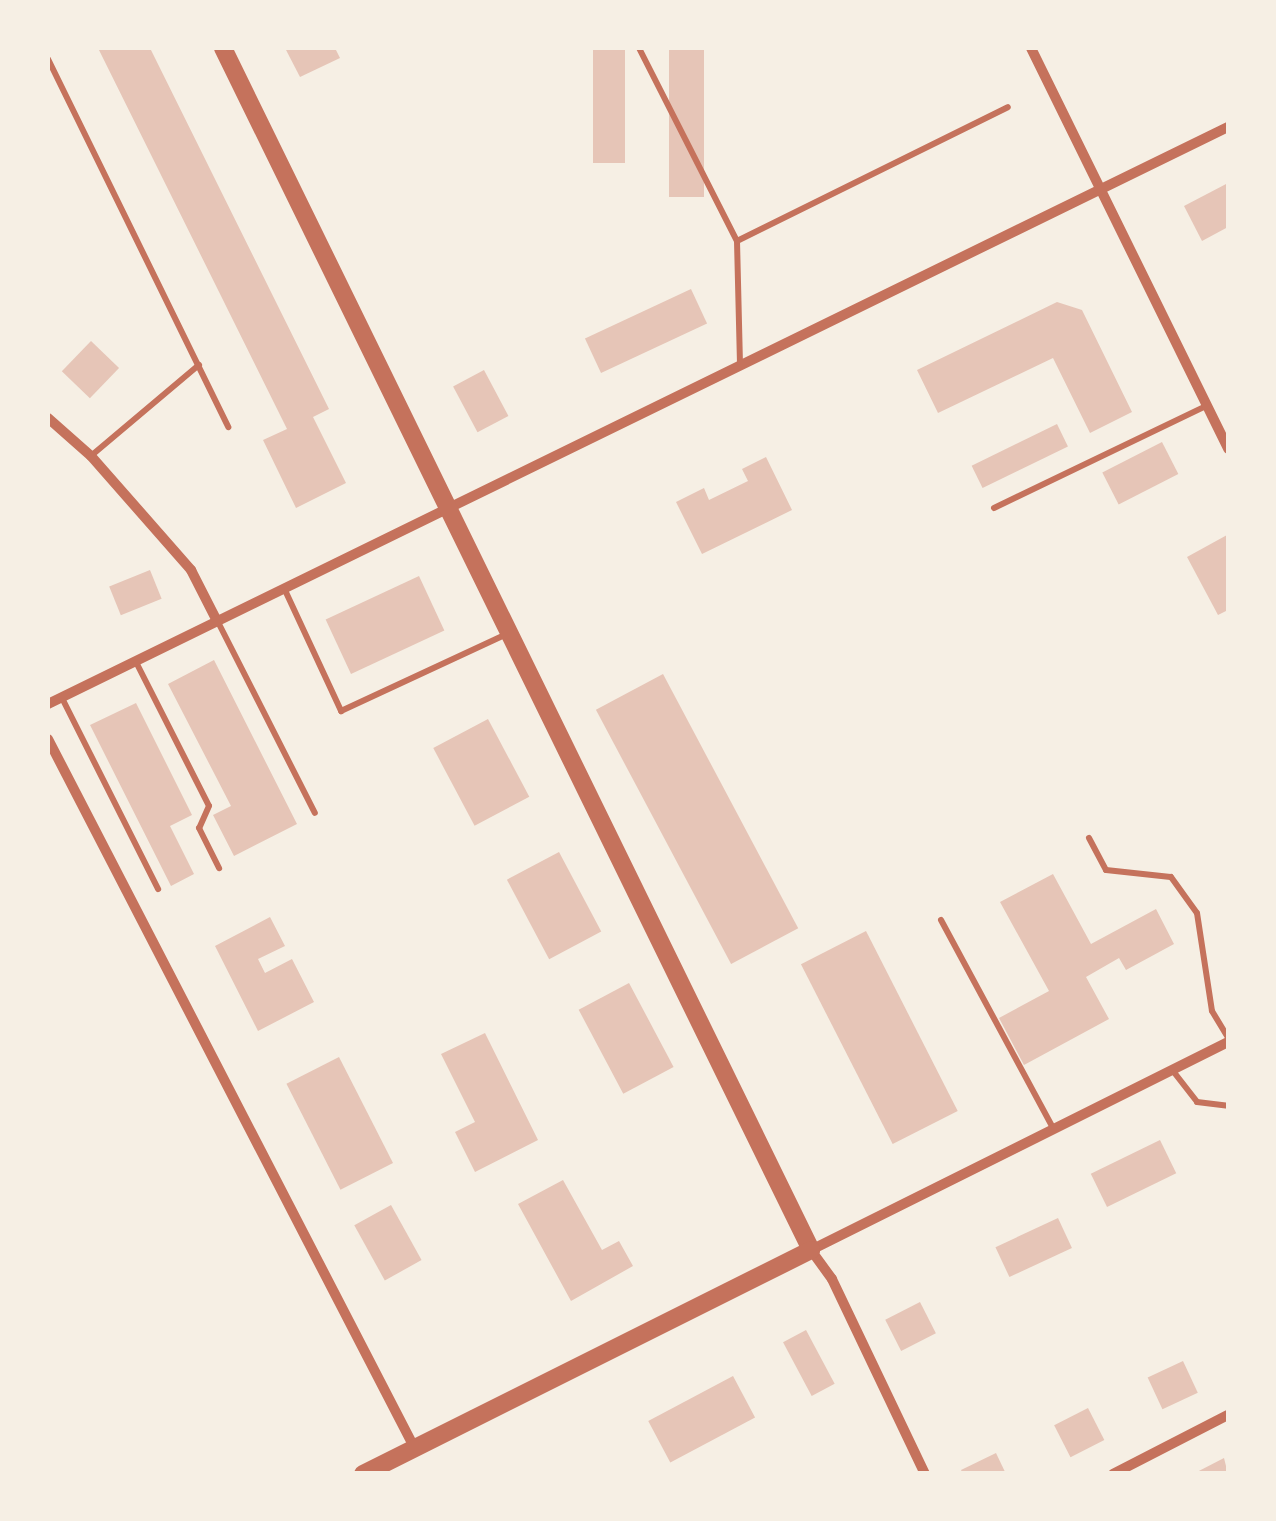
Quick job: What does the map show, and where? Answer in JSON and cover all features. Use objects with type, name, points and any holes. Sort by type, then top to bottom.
[{"type":"street","points":[[223,48],[505,635],[811,1250],[832,1279],[925,1474]]},
{"type":"street","points":[[1031,48],[1228,449]]},
{"type":"street","points":[[48,704],[1228,127]]},
{"type":"street","points":[[48,418],[91,456],[191,570],[217,621]]},
{"type":"street","points":[[48,739],[414,1447]]},
{"type":"street","points":[[363,1474],[1228,1040]]},
{"type":"street","points":[[1113,1474],[1228,1415]]},
{"type":"lane","points":[[639,48],[738,240],[740,366]]},
{"type":"lane","points":[[48,59],[228,428]]},
{"type":"lane","points":[[738,240],[1008,107]]},
{"type":"lane","points":[[91,456],[199,365]]},
{"type":"lane","points":[[994,508],[1207,406]]},
{"type":"lane","points":[[284,588],[341,711],[505,635]]},
{"type":"lane","points":[[217,621],[315,813]]},
{"type":"lane","points":[[136,661],[209,806],[199,828],[219,868]]},
{"type":"lane","points":[[62,697],[158,889]]},
{"type":"lane","points":[[1089,838],[1106,870],[1171,877],[1198,914],[1212,1011],[1228,1040]]},
{"type":"lane","points":[[942,920],[1053,1128]]},
{"type":"lane","points":[[1172,1070],[1198,1102],[1228,1106]]},
{"type":"building","points":[[98,48],[150,48],[329,409],[313,417],[346,483],[296,508],[263,440],[287,429]]},
{"type":"building","points":[[285,48],[335,48],[340,58],[300,77]]},
{"type":"building","points":[[593,48],[625,48],[625,163],[593,163]]},
{"type":"building","points":[[669,48],[704,48],[704,197],[669,197]]},
{"type":"building","points":[[1228,183],[1228,227],[1202,241],[1184,206]]},
{"type":"building","points":[[691,289],[707,323],[601,373],[585,338]]},
{"type":"building","points":[[1057,302],[1082,310],[1132,412],[1090,433],[1053,358],[938,413],[917,370]]},
{"type":"building","points":[[91,341],[119,368],[90,398],[62,371]]},
{"type":"building","points":[[484,370],[508,416],[478,432],[453,386]]},
{"type":"building","points":[[1057,424],[1068,446],[983,488],[972,466]]},
{"type":"building","points":[[1162,442],[1178,474],[1119,504],[1102,472]]},
{"type":"building","points":[[766,457],[792,510],[702,554],[676,502],[704,488],[709,500],[748,481],[742,469]]},
{"type":"building","points":[[1227,535],[1228,610],[1218,615],[1187,557]]},
{"type":"building","points":[[150,570],[162,599],[121,615],[109,586]]},
{"type":"building","points":[[419,576],[444,630],[351,674],[326,620]]},
{"type":"building","points":[[214,660],[297,824],[234,856],[213,815],[231,806],[168,684]]},
{"type":"building","points":[[663,674],[798,928],[731,964],[596,710]]},
{"type":"building","points":[[136,703],[192,815],[170,826],[194,874],[171,886],[90,725]]},
{"type":"building","points":[[488,719],[529,797],[475,826],[433,748]]},
{"type":"building","points":[[559,852],[601,931],[549,959],[507,880]]},
{"type":"building","points":[[1053,874],[1091,944],[1156,909],[1174,944],[1126,970],[1119,958],[1086,977],[1109,1019],[1024,1065],[999,1018],[1049,991],[1000,902]]},
{"type":"building","points":[[270,917],[285,946],[258,959],[265,973],[292,959],[314,1002],[258,1031],[215,946]]},
{"type":"building","points":[[866,931],[958,1111],[893,1144],[801,964]]},
{"type":"building","points":[[629,983],[674,1067],[623,1094],[579,1010]]},
{"type":"building","points":[[485,1033],[538,1140],[475,1172],[455,1132],[475,1122],[441,1054]]},
{"type":"building","points":[[339,1057],[393,1163],[340,1190],[286,1084]]},
{"type":"building","points":[[1160,1140],[1176,1173],[1107,1207],[1091,1174]]},
{"type":"building","points":[[563,1180],[602,1250],[619,1241],[633,1266],[571,1301],[518,1204]]},
{"type":"building","points":[[391,1205],[422,1260],[385,1280],[354,1225]]},
{"type":"building","points":[[1058,1218],[1072,1248],[1009,1277],[995,1247]]},
{"type":"building","points":[[920,1302],[936,1333],[901,1351],[885,1320]]},
{"type":"building","points":[[806,1330],[835,1384],[812,1396],[783,1342]]},
{"type":"building","points":[[1183,1361],[1198,1393],[1162,1409],[1148,1377]]},
{"type":"building","points":[[733,1376],[755,1417],[670,1463],[648,1421]]},
{"type":"building","points":[[1088,1408],[1104,1440],[1070,1457],[1054,1425]]},
{"type":"building","points":[[996,1453],[1006,1474],[963,1474],[961,1470]]},
{"type":"building","points":[[1224,1458],[1228,1474],[1193,1474]]}]
